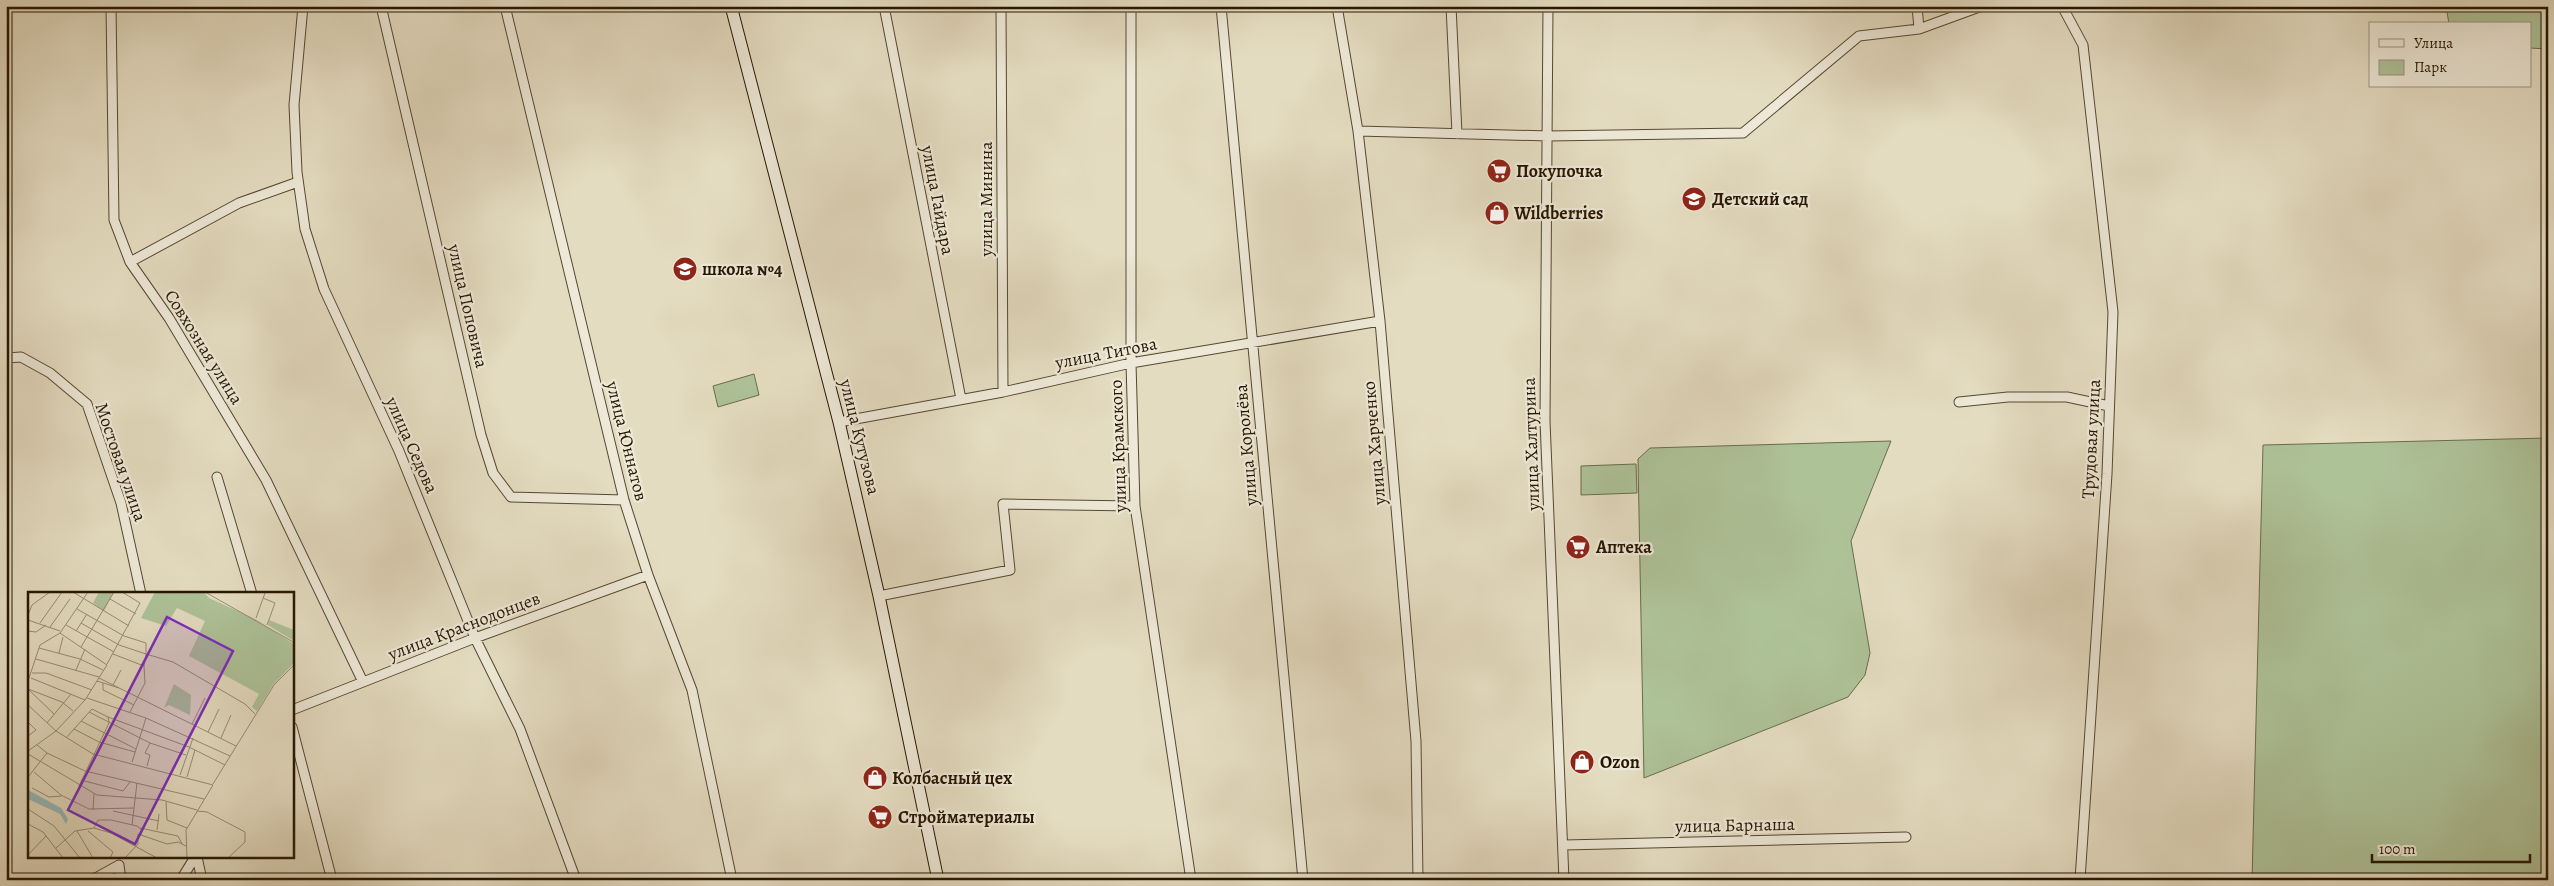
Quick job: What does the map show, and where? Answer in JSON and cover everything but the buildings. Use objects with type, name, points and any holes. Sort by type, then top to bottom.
[{"type":"main road","name":"улица Кутузова","points":[[732,6],[839,422],[880,596],[938,880]]},
{"type":"street","name":"Совхозная улица","points":[[111,6],[114,220],[130,262],[168,318],[266,480],[363,682]]},
{"type":"street","name":"улица Седова","points":[[303,6],[294,105],[298,182],[305,229],[324,289],[399,451],[475,638],[520,729],[576,880]]},
{"type":"street","name":"улица Поповича","points":[[381,6],[481,435],[493,473],[511,496],[624,500]]},
{"type":"street","name":"улица Юннатов","points":[[505,6],[624,500],[648,575],[692,690],[732,880]]},
{"type":"street","name":"улица Гайдара","points":[[884,6],[961,399]]},
{"type":"street","name":"улица Минина","points":[[1001,6],[1002,392]]},
{"type":"street","name":"улица Крамского","points":[[1131,6],[1131,363],[1135,506],[1190,880]]},
{"type":"street","name":"улица Королёва","points":[[1221,6],[1303,880]]},
{"type":"street","name":"улица Харченко","points":[[1337,6],[1358,131],[1380,321],[1416,741],[1418,880]]},
{"type":"street","points":[[1451,6],[1457,134]]},
{"type":"street","name":"улица Халтурина","points":[[1548,6],[1545,421],[1556,730],[1564,845],[1564,880]]},
{"type":"street","points":[[1917,6],[1919,29]]},
{"type":"street","points":[[1358,131],[1548,136],[1742,134],[1860,36],[1919,29],[1982,6]]},
{"type":"street","name":"Трудовая улица","points":[[2062,6],[2083,45],[2113,312],[2107,474],[2080,880]]},
{"type":"street","points":[[130,262],[239,203],[298,182]]},
{"type":"street","name":"улица Титова","points":[[839,422],[1002,392],[1131,363],[1253,344],[1380,321]]},
{"type":"street","name":"Мостовая улица","points":[[6,358],[21,356],[50,373],[88,404],[122,502],[141,592]]},
{"type":"street","points":[[1959,402],[2008,397],[2067,397],[2109,406]]},
{"type":"street","points":[[217,477],[251,592]]},
{"type":"street","points":[[880,596],[1010,570],[1003,504],[1135,506]]},
{"type":"street","name":"улица Краснодонцев","points":[[294,709],[475,638],[648,575]]},
{"type":"street","points":[[294,734],[332,880]]},
{"type":"street","name":"улица Барнаша","points":[[1564,845],[1906,837]]},
{"type":"street","points":[[176,880],[182,878],[195,858]]},
{"type":"street","points":[[196,858],[202,880]]},
{"type":"street","points":[[92,880],[119,865],[121,880]]},
{"type":"green space","points":[[2446,6],[2548,6],[2548,49],[2532,48],[2532,22],[2449,22]]},
{"type":"green space","points":[[754,374],[759,395],[718,407],[713,386]]},
{"type":"green space","points":[[2548,438],[2548,880],[2252,880],[2263,445]]},
{"type":"green space","points":[[1891,441],[1851,541],[1870,653],[1865,675],[1848,697],[1644,778],[1638,459],[1650,448]]},
{"type":"green space","points":[[1636,464],[1637,493],[1581,495],[1581,466]]},
{"type":"place","name":"Покупочка","points":[[1499,171]]},
{"type":"place","name":"Детский сад","points":[[1694,199]]},
{"type":"place","name":"Wildberries","points":[[1497,213]]},
{"type":"place","name":"школа №4","points":[[685,269]]},
{"type":"place","name":"Аптека","points":[[1578,547]]},
{"type":"place","name":"Ozon","points":[[1582,762]]},
{"type":"place","name":"Колбасный цех","points":[[875,778]]},
{"type":"place","name":"Стройматериалы","points":[[880,817]]}]
